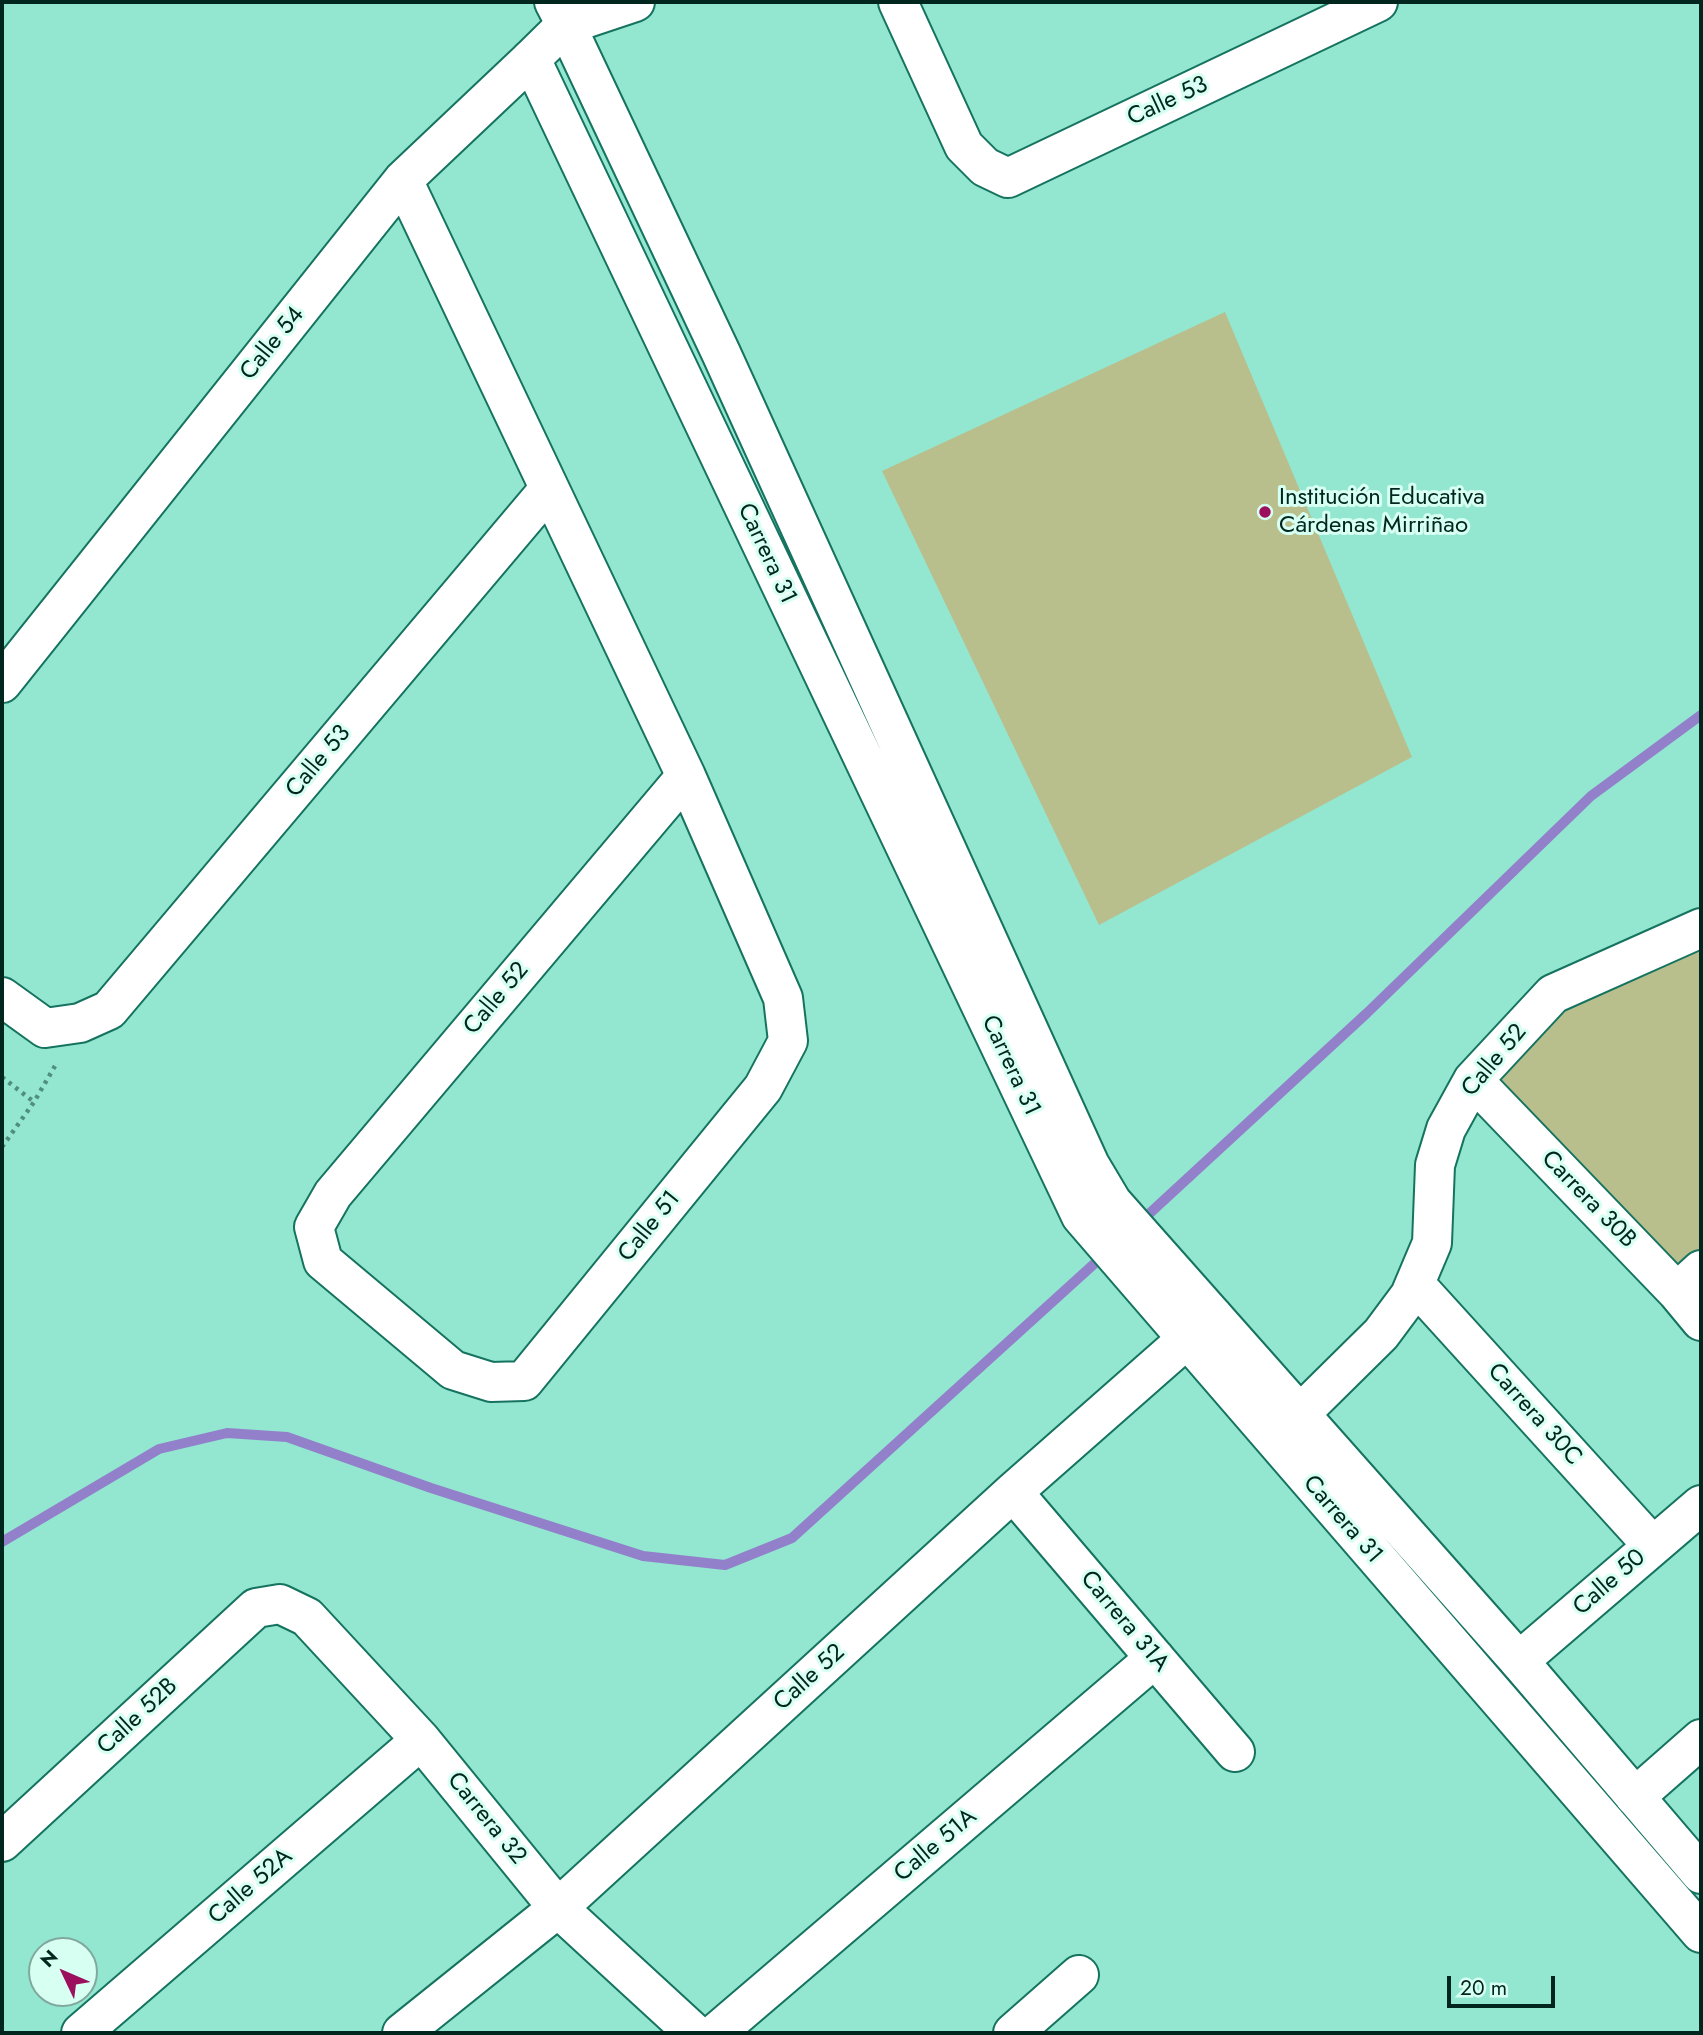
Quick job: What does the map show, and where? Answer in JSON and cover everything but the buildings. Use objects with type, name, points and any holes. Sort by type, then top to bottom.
[{"type":"street","name":"Calle 54","points":[[2,683],[403,180],[531,59],[570,10],[635,2]]},
{"type":"street","name":"Calle 53","points":[[898,2],[964,146],[985,167],[1008,178],[1378,2]]},
{"type":"street","name":"Carrera 31","points":[[570,10],[721,353],[1090,1166],[1103,1217],[1199,1328],[1701,1933]]},
{"type":"street","name":"Carrera 31","points":[[531,59],[1081,1216],[1103,1217]]},
{"type":"street","points":[[403,180],[686,776]]},
{"type":"street","name":"Calle 53","points":[[80,1023],[109,1010],[549,489]]},
{"type":"street","name":"Calle 51","points":[[491,1382],[524,1381],[763,1088],[788,1041],[783,998],[686,776]]},
{"type":"street","name":"Calle 52","points":[[491,1382],[453,1370],[323,1261],[314,1227],[333,1194],[686,776]]},
{"type":"street","name":"Calle 52","points":[[1300,1414],[1381,1334],[1410,1295],[1432,1243],[1435,1165],[1446,1129],[1473,1080],[1553,994],[1701,928]]},
{"type":"street","points":[[2,997],[45,1028],[80,1023]]},
{"type":"street","name":"Carrera 30B","points":[[1473,1080],[1689,1281],[1701,1321]]},
{"type":"street","name":"Carrera 30C","points":[[1415,1284],[1653,1546]]},
{"type":"street","name":"Carrera 31","points":[[1199,1328],[1300,1414],[1519,1661],[1701,1874]]},
{"type":"street","name":"Calle 52","points":[[402,2033],[558,1908],[1013,1492],[1199,1328]]},
{"type":"street","name":"Carrera 31A","points":[[1013,1492],[1235,1752]]},
{"type":"street","name":"Calle 50","points":[[1519,1661],[1701,1505]]},
{"type":"street","name":"Carrera 32","points":[[280,1604],[307,1617],[421,1740],[558,1908],[694,2033]]},
{"type":"street","name":"Calle 52B","points":[[2,1842],[256,1608],[280,1604]]},
{"type":"street","name":"Calle 51A","points":[[716,2033],[1155,1658]]},
{"type":"street","points":[[1635,1797],[1701,1739]]},
{"type":"street","name":"Calle 52A","points":[[81,2033],[421,1740]]},
{"type":"street","points":[[1013,2033],[1079,1975]]},
{"type":"path","points":[[2,1147],[34,1101],[80,1023]]},
{"type":"path","points":[[2,1077],[34,1101]]},
{"type":"green space","points":[[1225,312],[1412,757],[1099,925],[882,471]]},
{"type":"green space","points":[[1701,928],[1701,1267],[1675,1290],[1473,1080],[1553,994]]},
{"type":"waterway","points":[[1138,1224],[1367,1013],[1591,796],[1701,715]]},
{"type":"waterway","points":[[2,1542],[159,1449],[227,1433],[287,1437],[431,1488],[643,1556],[725,1565],[792,1538],[1105,1254]]},
{"type":"place","name":"Institución Educativa Cárdenas Mirriñao","points":[[1265,512]]}]
